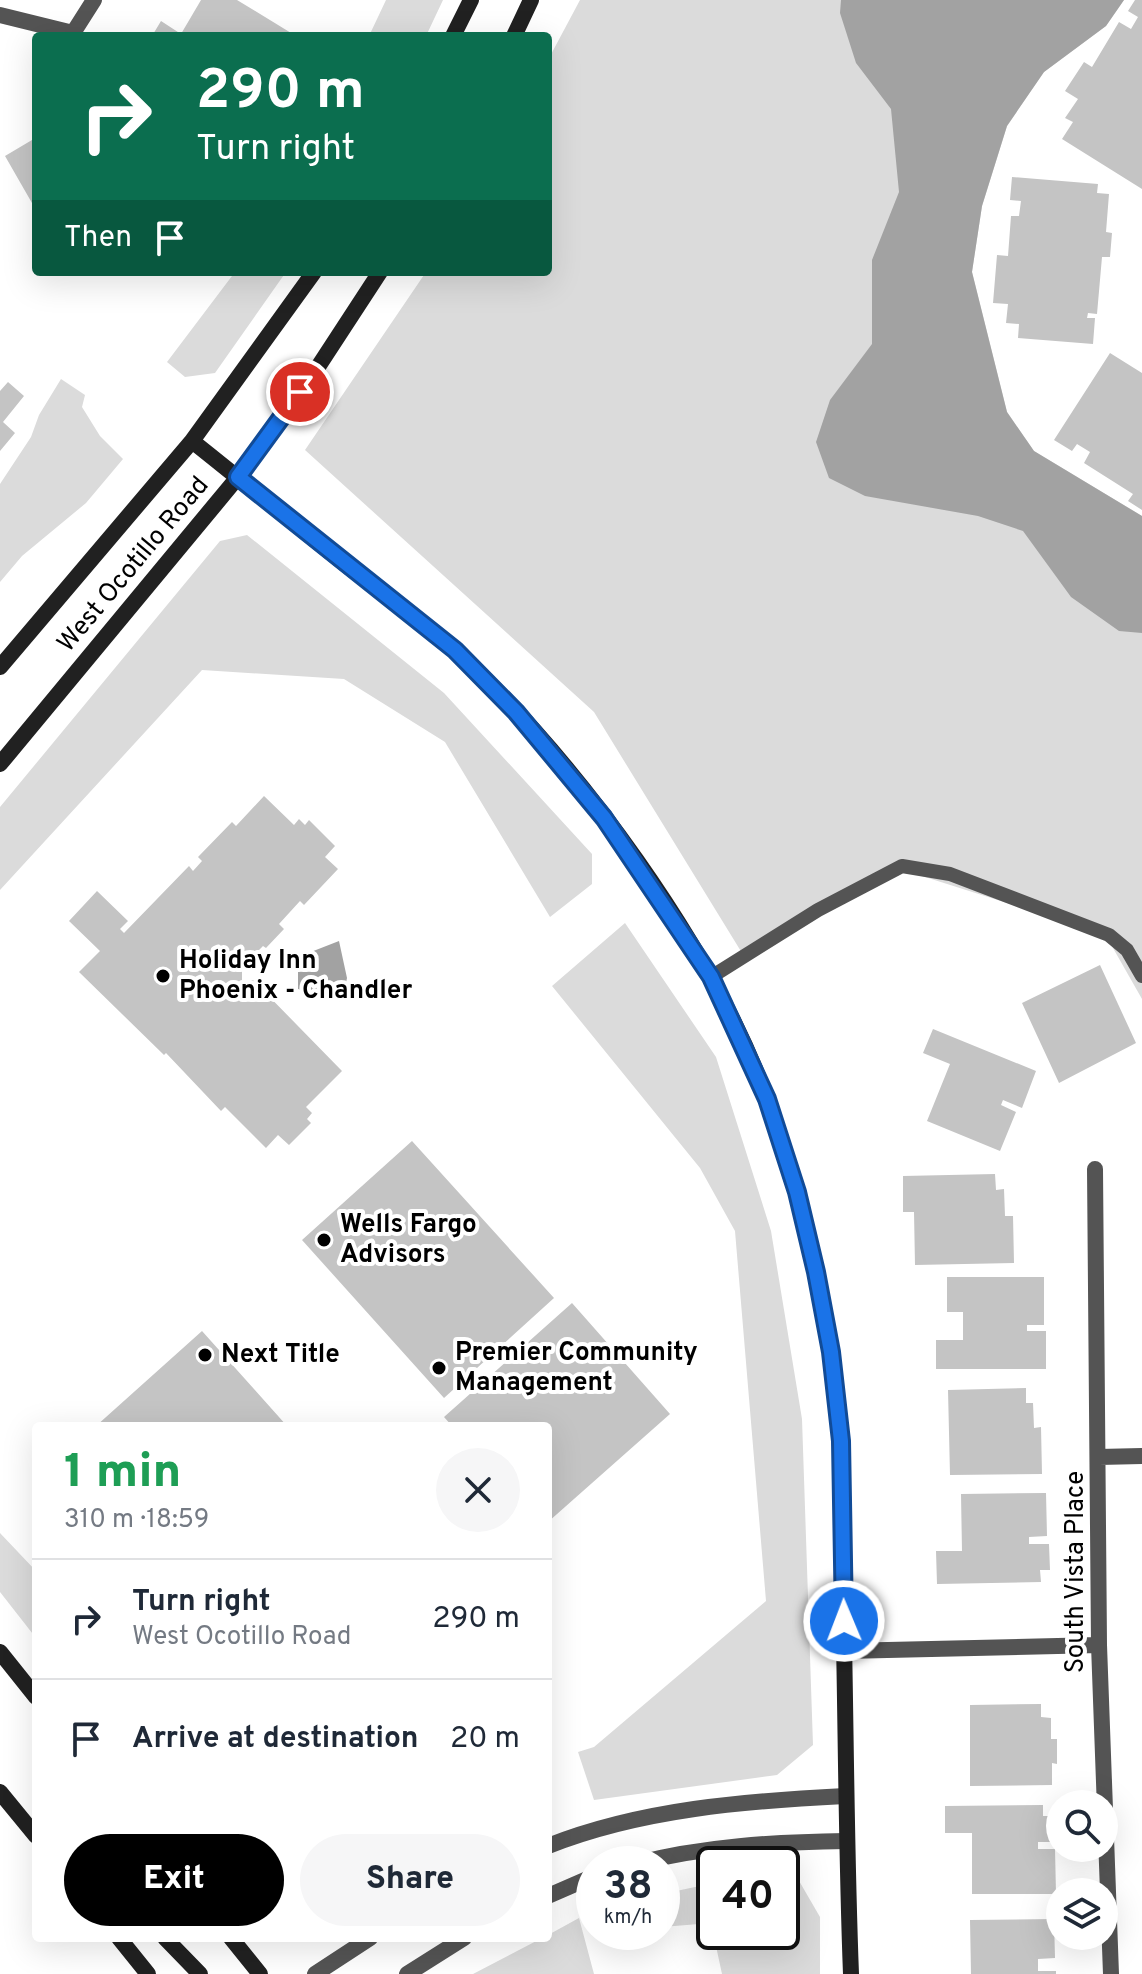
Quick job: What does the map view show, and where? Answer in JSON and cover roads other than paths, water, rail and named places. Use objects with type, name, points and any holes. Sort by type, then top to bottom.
[{"type":"street","points":[[74,32],[94,0]]},
{"type":"street","points":[[455,32],[471,0]]},
{"type":"street","points":[[516,32],[531,0]]},
{"type":"street","points":[[0,15],[69,32]]},
{"type":"street","name":"West Ocotillo Road","points":[[0,667],[192,441],[311,276]]},
{"type":"street","name":"West Ocotillo Road","points":[[0,764],[238,477],[316,370],[377,276]]},
{"type":"street","points":[[192,441],[455,650],[516,712],[604,818],[711,977],[767,1099],[797,1192],[816,1272],[831,1352],[841,1441],[845,1796],[851,1974]]},
{"type":"street","name":"South Vista Place","points":[[1095,1169],[1099,1645],[1111,1974]]},
{"type":"street","points":[[1099,1457],[1142,1456]]},
{"type":"street","points":[[844,1651],[1099,1645]]},
{"type":"street","points":[[0,1652],[32,1692]]},
{"type":"street","points":[[0,1792],[32,1831]]},
{"type":"street","points":[[552,1844],[573,1836],[691,1810],[845,1796]]},
{"type":"street","points":[[15,1810],[32,1822]]},
{"type":"street","points":[[680,1855],[718,1847],[776,1842],[846,1841]]},
{"type":"street","points":[[552,1894],[576,1884]]},
{"type":"street","points":[[122,1942],[148,1974]]},
{"type":"street","points":[[169,1942],[200,1974]]},
{"type":"street","points":[[234,1942],[260,1974]]},
{"type":"street","points":[[315,1974],[364,1942]]},
{"type":"street","points":[[407,1974],[458,1942]]},
{"type":"lane","points":[[711,977],[818,910],[902,866],[950,874],[1109,935],[1127,950],[1142,976]]},
{"type":"place","name":"Holiday Inn Phoenix - Chandler","points":[[163,976]]},
{"type":"place","name":"Wells Fargo Advisors","points":[[324,1240]]},
{"type":"place","name":"Next Title","points":[[205,1355]]},
{"type":"place","name":"Premier Community Management","points":[[439,1368]]}]
